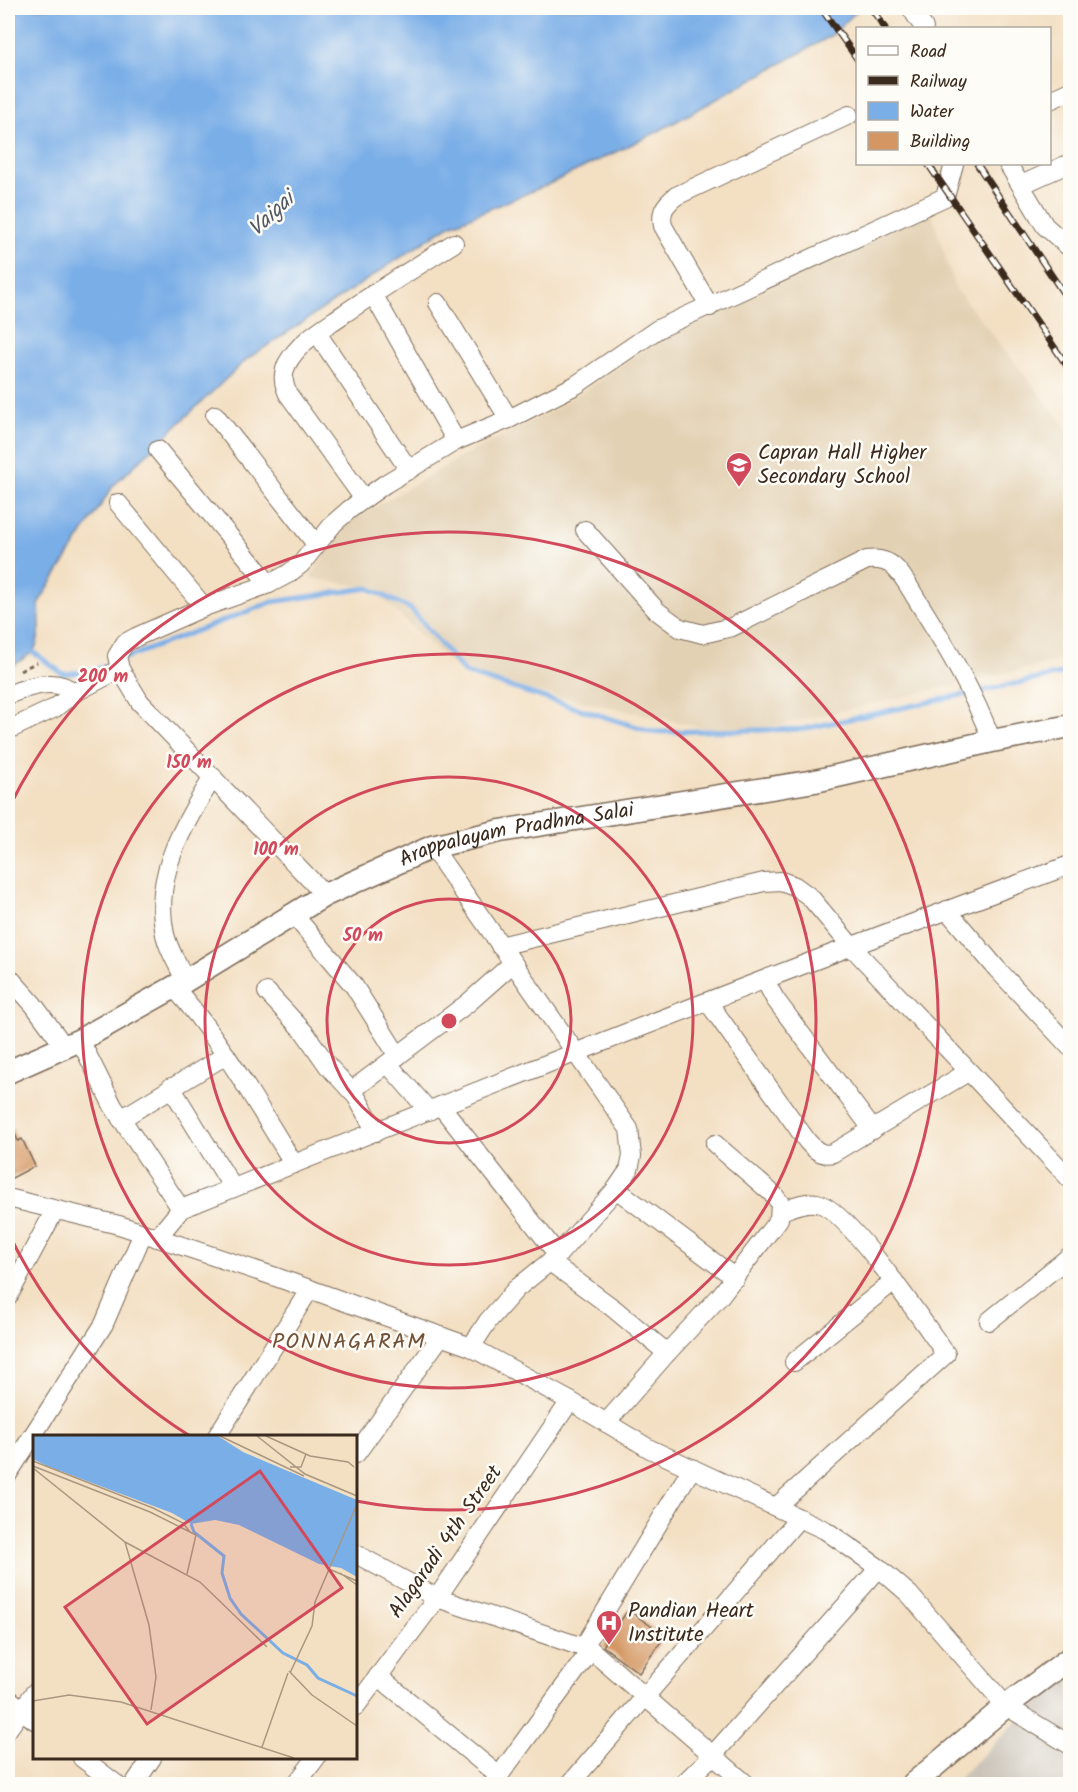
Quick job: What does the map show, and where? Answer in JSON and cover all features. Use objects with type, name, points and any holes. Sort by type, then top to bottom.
[{"type":"main road","name":"Arappalayam Pradhna Salai","points":[[8,1072],[72,1043],[179,983],[325,895],[432,847],[500,831],[815,781],[992,741],[1071,726]]},
{"type":"main road","points":[[913,1785],[1006,1706],[1069,1659]]},
{"type":"street","points":[[911,8],[923,27]]},
{"type":"street","points":[[1051,100],[1071,91]]},
{"type":"street","points":[[710,307],[663,226],[661,216],[663,208],[676,196],[849,115]]},
{"type":"street","points":[[1022,185],[1071,163]]},
{"type":"street","points":[[8,730],[55,708],[119,664],[125,643],[204,607],[269,584],[288,574],[301,564],[334,523],[364,499],[456,441],[509,419],[576,385],[658,329],[945,197],[954,165]]},
{"type":"street","points":[[1009,165],[1045,226],[1071,248]]},
{"type":"street","points":[[364,499],[288,394],[282,380],[287,364],[298,348],[317,333],[454,243]]},
{"type":"street","points":[[374,294],[456,441]]},
{"type":"street","points":[[438,303],[509,419]]},
{"type":"street","points":[[317,333],[409,470]]},
{"type":"street","points":[[215,416],[316,544]]},
{"type":"street","points":[[158,450],[269,584]]},
{"type":"street","points":[[118,503],[204,607]]},
{"type":"street","points":[[585,530],[657,611],[680,628],[703,634],[732,627],[867,560],[880,559],[892,565],[903,577],[969,686],[992,741]]},
{"type":"street","points":[[119,664],[140,702],[325,895]]},
{"type":"street","points":[[8,695],[26,688],[53,684],[68,687],[74,693]]},
{"type":"street","points":[[213,777],[185,823],[169,863],[161,901],[164,931],[179,983],[294,1164]]},
{"type":"street","points":[[432,847],[629,1129],[632,1155],[629,1170],[616,1189],[554,1258],[516,1289],[488,1321],[471,1347]]},
{"type":"street","points":[[8,1474],[104,1324],[150,1235],[181,1209],[574,1053],[1071,865]]},
{"type":"street","points":[[500,946],[764,882],[781,881],[795,886],[810,897],[852,947],[1071,1179]]},
{"type":"street","points":[[947,910],[997,969],[1071,1047]]},
{"type":"street","points":[[293,914],[354,986],[393,1060],[435,1108],[554,1258],[667,1353]]},
{"type":"street","points":[[351,1091],[468,1003],[512,964]]},
{"type":"street","points":[[8,976],[72,1043],[181,1209]]},
{"type":"street","points":[[765,980],[775,999],[873,1130]]},
{"type":"street","points":[[267,992],[305,1033],[328,1066],[351,1091],[376,1132]]},
{"type":"street","points":[[708,1002],[807,1140],[819,1153],[826,1155],[834,1153],[968,1072]]},
{"type":"street","points":[[121,1119],[226,1054]]},
{"type":"street","points":[[171,1087],[233,1188]]},
{"type":"street","points":[[606,1423],[735,1278],[779,1219],[780,1203],[774,1195],[715,1144]]},
{"type":"street","points":[[616,1189],[735,1278]]},
{"type":"street","points":[[8,1198],[150,1235],[471,1347],[570,1401],[650,1449],[825,1530],[879,1568],[909,1594],[1006,1706],[1071,1745]]},
{"type":"street","points":[[776,1507],[946,1354],[894,1281],[846,1222],[831,1209],[817,1203],[799,1204],[781,1211]]},
{"type":"street","points":[[8,1298],[56,1210]]},
{"type":"street","points":[[989,1321],[1071,1256]]},
{"type":"street","points":[[794,1362],[894,1281]]},
{"type":"street","points":[[218,1435],[310,1289]]},
{"type":"street","points":[[357,1453],[441,1336]]},
{"type":"street","name":"Alagaradi 4th Street","points":[[357,1705],[437,1598],[570,1401]]},
{"type":"street","points":[[378,1676],[496,1780],[587,1649],[692,1468]]},
{"type":"street","points":[[570,1785],[799,1518]]},
{"type":"street","points":[[357,1555],[437,1598],[587,1649],[746,1785]]},
{"type":"street","points":[[683,1785],[712,1756],[879,1568]]},
{"type":"street","points":[[8,1729],[28,1715],[33,1697]]},
{"type":"street","points":[[8,1698],[28,1715]]},
{"type":"street","points":[[83,1759],[116,1785]]},
{"type":"street","points":[[134,1785],[151,1759]]},
{"type":"street","points":[[296,1785],[315,1759]]},
{"type":"path","points":[[17,672],[37,662]]},
{"type":"shaded area","name":"Capran Hall Higher Secondary School","points":[[931,211],[955,288],[1070,432],[1070,658],[737,735],[464,676],[371,588],[310,578],[342,526],[474,450],[556,409],[657,341]]},
{"type":"shaded area","points":[[1070,1677],[1070,1784],[953,1784],[1028,1710]]},
{"type":"water","name":"Vaigai","points":[[8,8],[860,8],[831,36],[655,133],[547,185],[448,226],[247,359],[113,486],[39,602],[40,627],[33,652],[8,669]]},
{"type":"building","points":[[8,1119],[18,1141],[22,1139],[35,1166],[8,1180]]},
{"type":"building","points":[[628,1610],[665,1636],[639,1673],[603,1646]]},
{"type":"waterway","points":[[33,652],[63,674],[92,671],[272,602],[368,588],[411,609],[465,673],[653,732],[803,729],[1070,672]]},
{"type":"railway","points":[[821,8],[856,57]]},
{"type":"railway","points":[[871,8],[884,27]]},
{"type":"railway","points":[[929,165],[1070,370]]},
{"type":"railway","points":[[978,165],[1070,303]]},
{"type":"place","name":"Capran Hall Higher Secondary School","points":[[739,488]]},
{"type":"place","name":"Pandian Heart Institute","points":[[609,1646]]},
{"type":"district","name":"PONNAGARAM","points":[[349,1342]]}]
